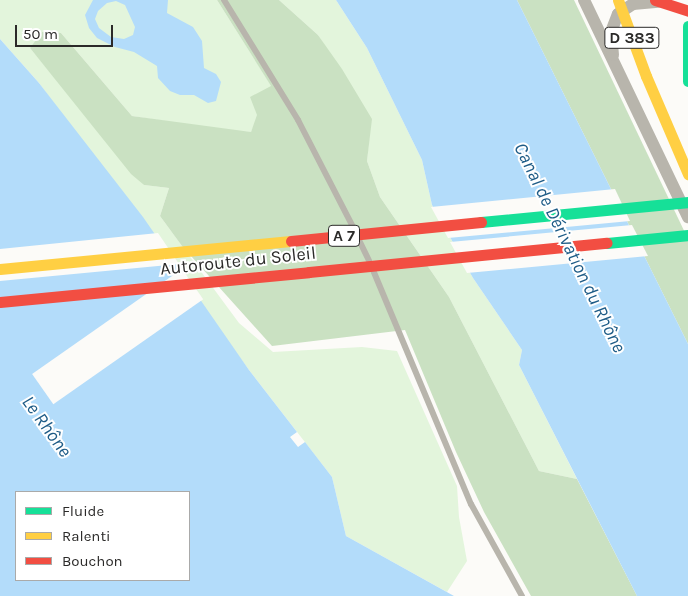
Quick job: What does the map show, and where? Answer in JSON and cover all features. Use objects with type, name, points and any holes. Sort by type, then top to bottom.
[{"type":"main road","name":"D 383","points":[[618,0],[646,76],[688,174]]},
{"type":"main road","points":[[657,1],[688,11]]},
{"type":"main road","points":[[688,26],[688,80]]},
{"type":"main road","name":"Autoroute du Soleil","points":[[0,269],[688,202]]},
{"type":"main road","name":"Autoroute du Soleil","points":[[0,302],[688,235]]},
{"type":"street","points":[[584,0],[599,36],[614,63],[688,217]]},
{"type":"street","points":[[614,63],[610,39],[612,27],[618,14],[633,4],[657,1]]},
{"type":"lane","points":[[224,0],[316,154],[380,283],[400,338],[471,504],[520,594]]},
{"type":"green space","points":[[0,0],[217,0],[272,87],[251,132],[229,131],[132,116],[61,33],[30,48],[144,185],[169,188],[160,216],[239,323],[273,352],[362,347],[397,351],[457,486],[459,517],[467,561],[447,592],[346,536],[332,477],[249,370],[39,83],[0,39]]},
{"type":"green space","points":[[217,0],[279,0],[318,35],[342,69],[372,119],[367,161],[380,197],[449,297],[539,471],[577,479],[637,596],[531,596],[484,512],[456,452],[405,330],[272,346],[182,246],[160,216],[169,188],[144,185],[131,174],[30,48],[42,32],[61,33],[132,116],[251,132],[257,115],[250,97],[271,86]]},
{"type":"green space","points":[[279,0],[336,0],[367,48],[422,160],[432,205],[473,278],[522,350],[519,365],[577,479],[539,471],[449,297],[380,197],[367,161],[371,119],[318,35]]},
{"type":"green space","points":[[517,0],[574,0],[688,239],[688,344]]},
{"type":"water","points":[[93,0],[168,0],[167,13],[193,27],[202,41],[204,68],[216,74],[221,82],[216,101],[208,103],[194,95],[180,95],[170,91],[158,78],[157,66],[134,52],[115,47],[97,38],[89,28],[85,15]],"holes":[[[116,1],[125,5],[135,27],[133,35],[124,39],[111,37],[99,28],[95,19],[98,11],[107,3]]]},
{"type":"water","name":"Canal de Dérivation du Rhône","points":[[336,0],[517,0],[688,344],[688,596],[637,596],[519,365],[522,350],[473,278],[432,205],[422,160],[367,48]]},
{"type":"water","name":"Le Rhône","points":[[0,39],[39,83],[143,217],[249,370],[297,432],[290,437],[298,447],[305,442],[332,477],[346,536],[454,596],[0,596]]},
{"type":"pier","points":[[615,189],[630,221],[448,238],[431,207]]},
{"type":"pier","points":[[632,225],[648,256],[467,273],[450,242]]},
{"type":"pier","points":[[158,233],[179,264],[0,281],[0,249]]},
{"type":"pier","points":[[182,269],[203,299],[53,404],[32,374]]},
{"type":"traffic: fast","points":[[688,26],[688,81]]},
{"type":"traffic: fast","points":[[481,222],[688,202]]},
{"type":"traffic: fast","points":[[607,243],[688,235]]},
{"type":"traffic: slow","points":[[618,0],[646,76]]},
{"type":"traffic: slow","points":[[646,76],[688,174]]},
{"type":"traffic: slow","points":[[0,269],[291,241]]},
{"type":"traffic: jam","points":[[655,0],[688,11]]},
{"type":"traffic: jam","points":[[291,241],[481,222]]},
{"type":"traffic: jam","points":[[309,272],[607,243]]},
{"type":"traffic: jam","points":[[0,302],[309,272]]}]
